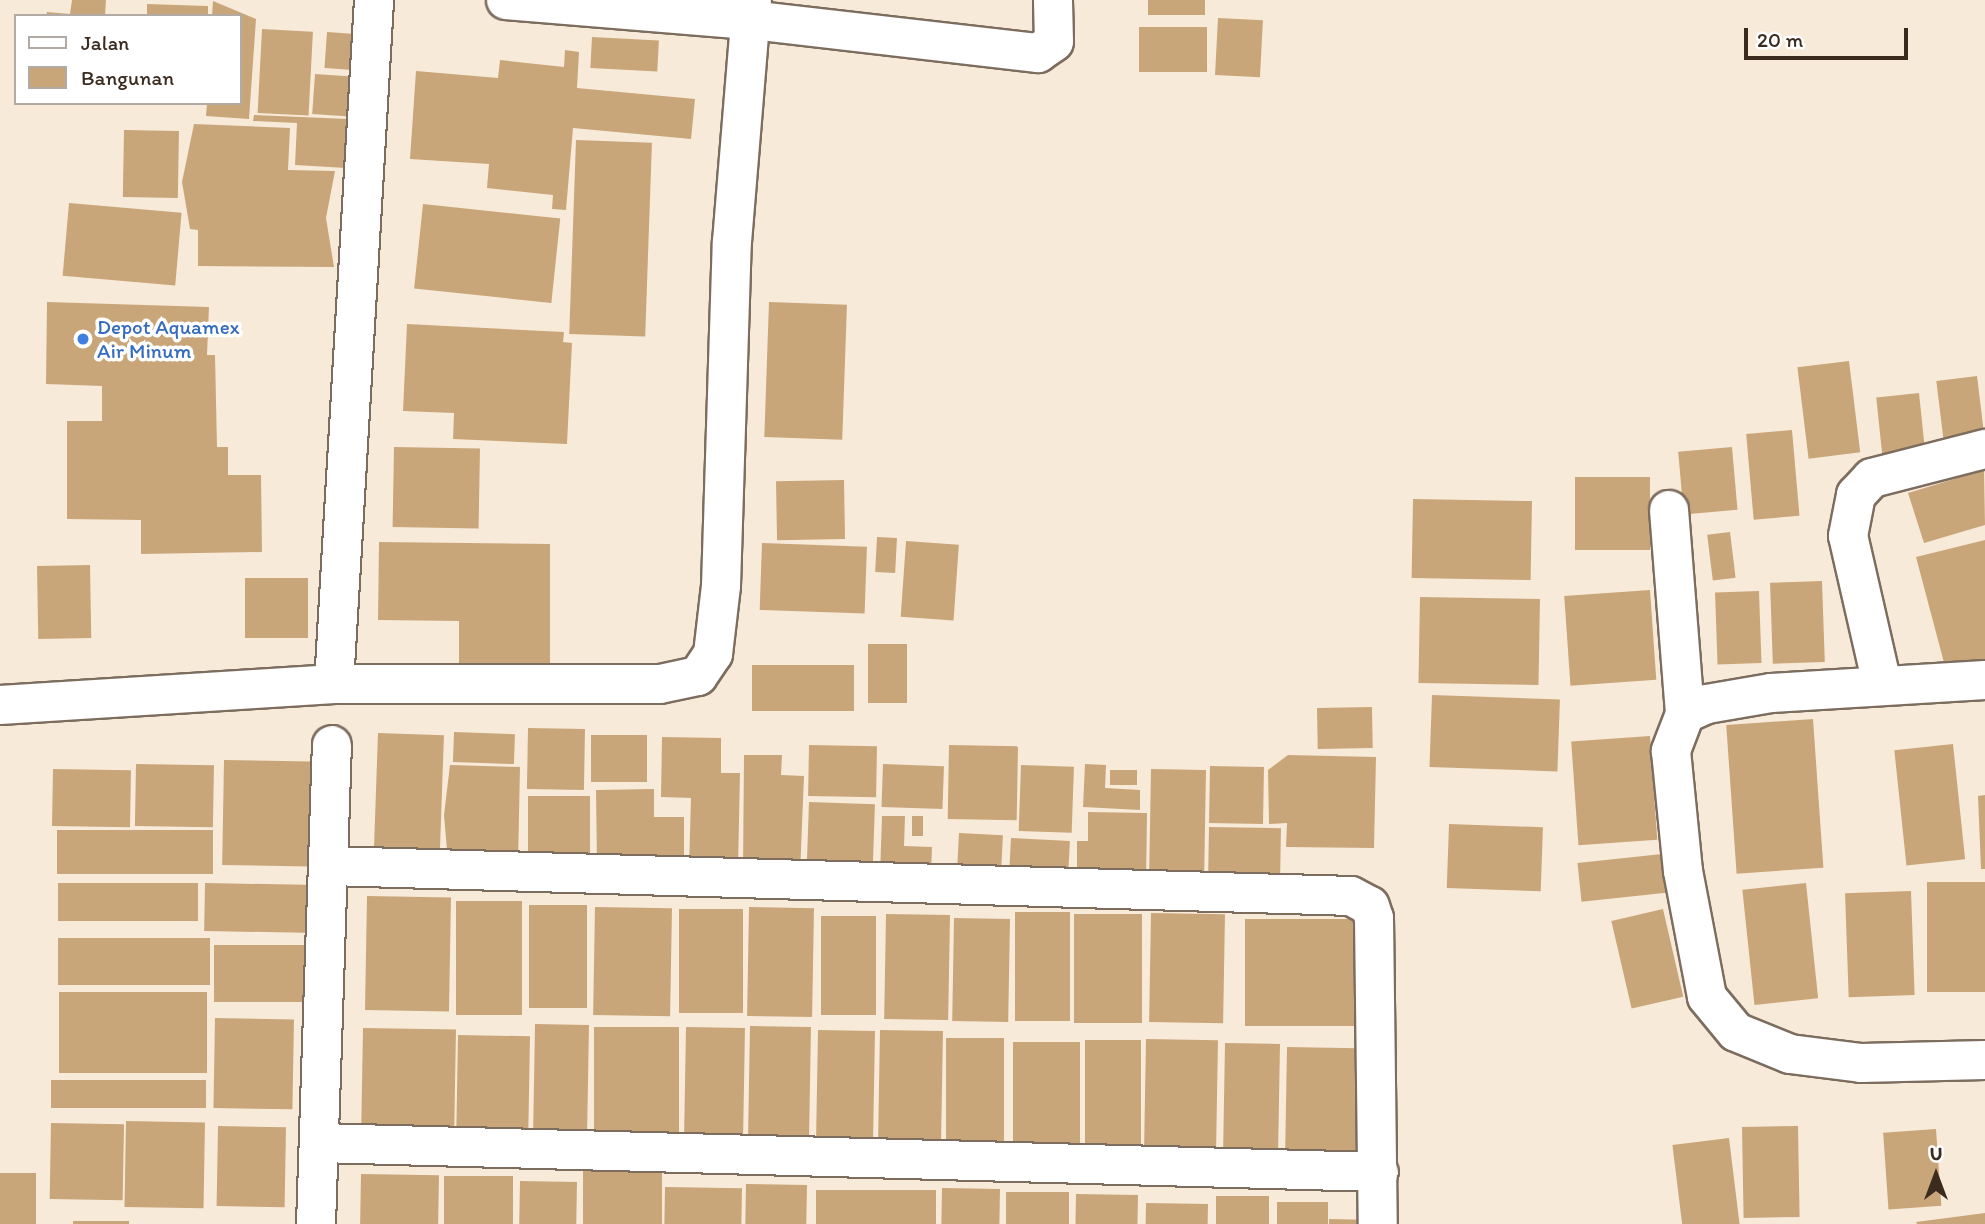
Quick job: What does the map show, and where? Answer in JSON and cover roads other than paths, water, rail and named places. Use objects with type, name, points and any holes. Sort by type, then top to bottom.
[{"type":"street","points":[[334,684],[374,0]]},
{"type":"street","points":[[506,0],[751,10],[1038,53],[1054,42],[1053,0]]},
{"type":"street","points":[[0,705],[334,684],[660,684],[698,676],[713,654],[720,586],[732,242],[751,10]]},
{"type":"street","points":[[1882,684],[1848,536],[1856,495],[1872,478],[1985,449]]},
{"type":"street","points":[[1669,510],[1685,713],[1671,751],[1683,871],[1707,997],[1736,1032],[1790,1054],[1861,1063],[1985,1060]]},
{"type":"street","points":[[1685,713],[1707,704],[1771,694],[1882,684],[1985,680]]},
{"type":"street","points":[[316,1224],[332,745]]},
{"type":"street","points":[[330,866],[1351,896],[1370,906],[1374,918],[1378,1224]]},
{"type":"street","points":[[320,1143],[1379,1172]]},
{"type":"place","name":"Depot Aquamex Air Minum","points":[[83,339]]}]
